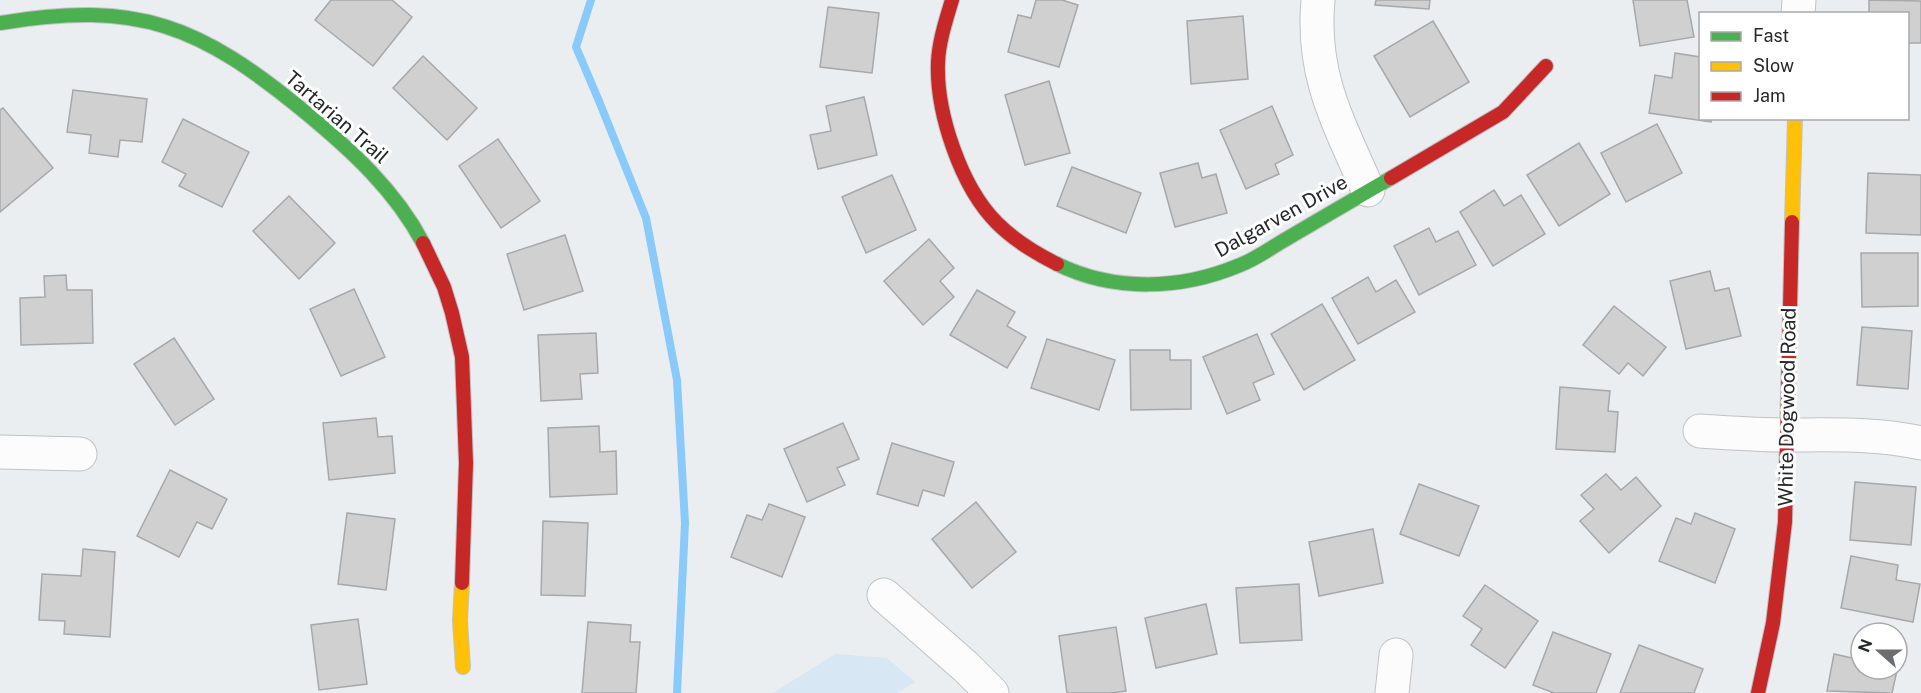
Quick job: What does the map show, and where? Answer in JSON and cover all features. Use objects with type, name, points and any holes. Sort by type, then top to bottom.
[{"type":"street","name":"Dalgarven Drive","points":[[952,0],[938,61],[939,90],[945,122],[964,175],[995,221],[1024,244],[1055,264],[1095,279],[1134,285],[1182,282],[1212,276],[1241,265],[1503,112],[1546,66]]},
{"type":"street","points":[[1318,0],[1317,53],[1322,76],[1330,103],[1368,190]]},
{"type":"street","name":"Tartarian Trail","points":[[0,23],[29,13],[83,2],[155,15],[184,26],[230,51],[354,153],[377,178],[414,227],[440,277],[452,308],[460,341],[465,427],[464,552],[460,614],[462,667]]},
{"type":"street","name":"White Dogwood Road","points":[[1758,693],[1773,623],[1785,522],[1795,120]]},
{"type":"street","points":[[1700,432],[1851,435],[1921,443]]},
{"type":"street","points":[[0,452],[80,454]]},
{"type":"street","points":[[884,595],[992,693]]},
{"type":"street","points":[[1392,693],[1396,656]]},
{"type":"shaded area","points":[[835,654],[887,658],[915,682],[897,693],[773,693]]},
{"type":"building","points":[[331,0],[392,0],[412,17],[373,66],[315,20]]},
{"type":"building","points":[[1036,0],[1062,0],[1078,5],[1059,67],[1008,52],[1018,15],[1031,18]]},
{"type":"building","points":[[1376,0],[1430,0],[1429,9],[1375,5]]},
{"type":"building","points":[[1633,0],[1687,0],[1694,37],[1640,46]]},
{"type":"building","points":[[1869,0],[1921,1],[1921,43],[1909,43],[1909,12],[1869,12]]},
{"type":"building","points":[[828,7],[879,13],[872,73],[820,67]]},
{"type":"building","points":[[1243,16],[1248,79],[1191,84],[1187,21]]},
{"type":"building","points":[[1433,21],[1469,82],[1410,117],[1374,56]]},
{"type":"building","points":[[1675,53],[1699,57],[1699,120],[1712,120],[1711,122],[1649,113],[1655,75],[1672,78]]},
{"type":"building","points":[[423,56],[477,108],[447,140],[393,88]]},
{"type":"building","points":[[1049,81],[1070,153],[1025,165],[1005,95]]},
{"type":"building","points":[[73,90],[147,99],[142,142],[120,140],[118,157],[89,153],[91,135],[67,132]]},
{"type":"building","points":[[864,97],[877,155],[818,169],[810,135],[831,131],[826,106]]},
{"type":"building","points":[[1272,106],[1293,155],[1275,164],[1279,174],[1246,189],[1220,130]]},
{"type":"building","points":[[3,108],[53,168],[0,212],[0,110]]},
{"type":"building","points":[[183,119],[249,152],[222,207],[179,186],[186,174],[162,162]]},
{"type":"building","points":[[1657,124],[1682,173],[1626,202],[1601,153]]},
{"type":"building","points":[[498,139],[540,201],[501,228],[459,166]]},
{"type":"building","points":[[1579,143],[1610,194],[1559,226],[1527,175]]},
{"type":"building","points":[[1198,163],[1202,178],[1216,174],[1227,213],[1175,227],[1160,173]]},
{"type":"building","points":[[1072,167],[1141,193],[1126,233],[1057,206]]},
{"type":"building","points":[[1868,173],[1921,175],[1921,235],[1866,233]]},
{"type":"building","points":[[892,175],[916,230],[866,253],[842,197]]},
{"type":"building","points":[[1494,190],[1504,206],[1521,195],[1545,234],[1493,266],[1460,212]]},
{"type":"building","points":[[289,196],[335,243],[299,279],[253,231]]},
{"type":"building","points":[[1429,228],[1436,242],[1458,231],[1476,265],[1419,295],[1394,246]]},
{"type":"building","points":[[565,235],[583,291],[524,310],[507,254]]},
{"type":"building","points":[[929,239],[954,268],[940,281],[954,297],[923,325],[884,281]]},
{"type":"building","points":[[1861,253],[1918,253],[1918,306],[1862,307]]},
{"type":"building","points":[[1710,271],[1715,291],[1729,288],[1741,336],[1686,349],[1670,281]]},
{"type":"building","points":[[66,275],[67,290],[92,290],[93,343],[21,345],[20,298],[45,297],[44,276]]},
{"type":"building","points":[[1368,277],[1376,292],[1396,280],[1415,312],[1358,344],[1332,298]]},
{"type":"building","points":[[354,289],[385,357],[341,376],[310,309]]},
{"type":"building","points":[[977,290],[1015,312],[1007,326],[1026,337],[1007,368],[950,335]]},
{"type":"building","points":[[1322,304],[1355,360],[1304,390],[1271,334]]},
{"type":"building","points":[[1614,306],[1666,347],[1643,376],[1628,363],[1619,374],[1583,345]]},
{"type":"building","points":[[1862,327],[1912,331],[1908,389],[1857,385]]},
{"type":"building","points":[[596,333],[598,373],[580,374],[582,399],[541,401],[538,335]]},
{"type":"building","points":[[1257,334],[1274,374],[1253,383],[1260,400],[1227,414],[1203,357]]},
{"type":"building","points":[[174,338],[214,399],[175,425],[134,364]]},
{"type":"building","points":[[1047,339],[1115,360],[1099,410],[1031,388]]},
{"type":"building","points":[[1130,350],[1170,350],[1170,360],[1191,360],[1191,409],[1131,410]]},
{"type":"building","points":[[1560,387],[1610,391],[1608,411],[1618,412],[1615,452],[1556,449]]},
{"type":"building","points":[[376,418],[378,437],[392,436],[395,473],[329,480],[323,423]]},
{"type":"building","points":[[843,423],[859,459],[837,468],[845,485],[807,502],[784,449]]},
{"type":"building","points":[[599,426],[600,452],[616,451],[617,494],[550,497],[548,428]]},
{"type":"building","points":[[892,443],[954,462],[944,496],[923,490],[918,506],[877,494]]},
{"type":"building","points":[[170,470],[227,499],[212,529],[197,522],[179,557],[137,536]]},
{"type":"building","points":[[1606,474],[1621,490],[1636,477],[1661,506],[1609,553],[1580,521],[1594,509],[1581,495]]},
{"type":"building","points":[[1855,482],[1916,487],[1911,545],[1850,540]]},
{"type":"building","points":[[1419,484],[1479,506],[1459,556],[1400,534]]},
{"type":"building","points":[[976,502],[1016,552],[972,588],[932,539]]},
{"type":"building","points":[[769,504],[805,517],[782,577],[731,557],[747,515],[762,520]]},
{"type":"building","points":[[347,513],[395,519],[386,590],[338,584]]},
{"type":"building","points":[[1695,513],[1735,529],[1715,583],[1659,561],[1676,518],[1691,524]]},
{"type":"building","points":[[543,521],[588,523],[585,596],[541,595]]},
{"type":"building","points":[[1373,529],[1383,583],[1319,596],[1309,542]]},
{"type":"building","points":[[83,549],[115,552],[110,637],[64,634],[65,621],[39,620],[42,574],[81,576]]},
{"type":"building","points":[[1851,556],[1898,565],[1896,580],[1920,584],[1913,622],[1841,608]]},
{"type":"building","points":[[1299,584],[1302,640],[1240,643],[1236,588]]},
{"type":"building","points":[[1485,585],[1538,621],[1505,668],[1471,645],[1482,629],[1463,616]]},
{"type":"building","points":[[1206,604],[1217,654],[1156,668],[1145,618]]},
{"type":"building","points":[[358,619],[367,684],[319,690],[311,625]]},
{"type":"building","points":[[588,622],[631,625],[630,642],[640,642],[636,693],[582,693]]},
{"type":"building","points":[[1116,627],[1126,691],[1067,693],[1059,636]]},
{"type":"building","points":[[1553,632],[1611,654],[1596,693],[1554,693],[1533,685]]},
{"type":"building","points":[[1639,645],[1703,669],[1694,693],[1620,693]]},
{"type":"building","points":[[1834,654],[1849,657],[1849,681],[1895,681],[1892,693],[1827,691]]},
{"type":"waterway","points":[[591,0],[576,47],[646,218],[677,380],[685,523],[677,693]]},
{"type":"traffic: fast","points":[[0,23],[92,15],[130,18],[166,27],[199,40],[233,59],[267,83],[339,141],[385,188],[423,243]]},
{"type":"traffic: fast","points":[[1057,264],[1079,273],[1124,283],[1171,283],[1195,279],[1252,260],[1391,178]]},
{"type":"traffic: slow","points":[[1792,222],[1795,120]]},
{"type":"traffic: slow","points":[[462,583],[460,621],[463,667]]},
{"type":"traffic: jam","points":[[952,0],[941,38],[938,82],[941,104],[953,148],[972,190],[997,223],[1025,246],[1057,264]]},
{"type":"traffic: jam","points":[[1391,178],[1503,112],[1546,66]]},
{"type":"traffic: jam","points":[[1758,693],[1773,623],[1785,522],[1792,222]]},
{"type":"traffic: jam","points":[[423,243],[444,287],[462,357],[466,463],[462,583]]}]
